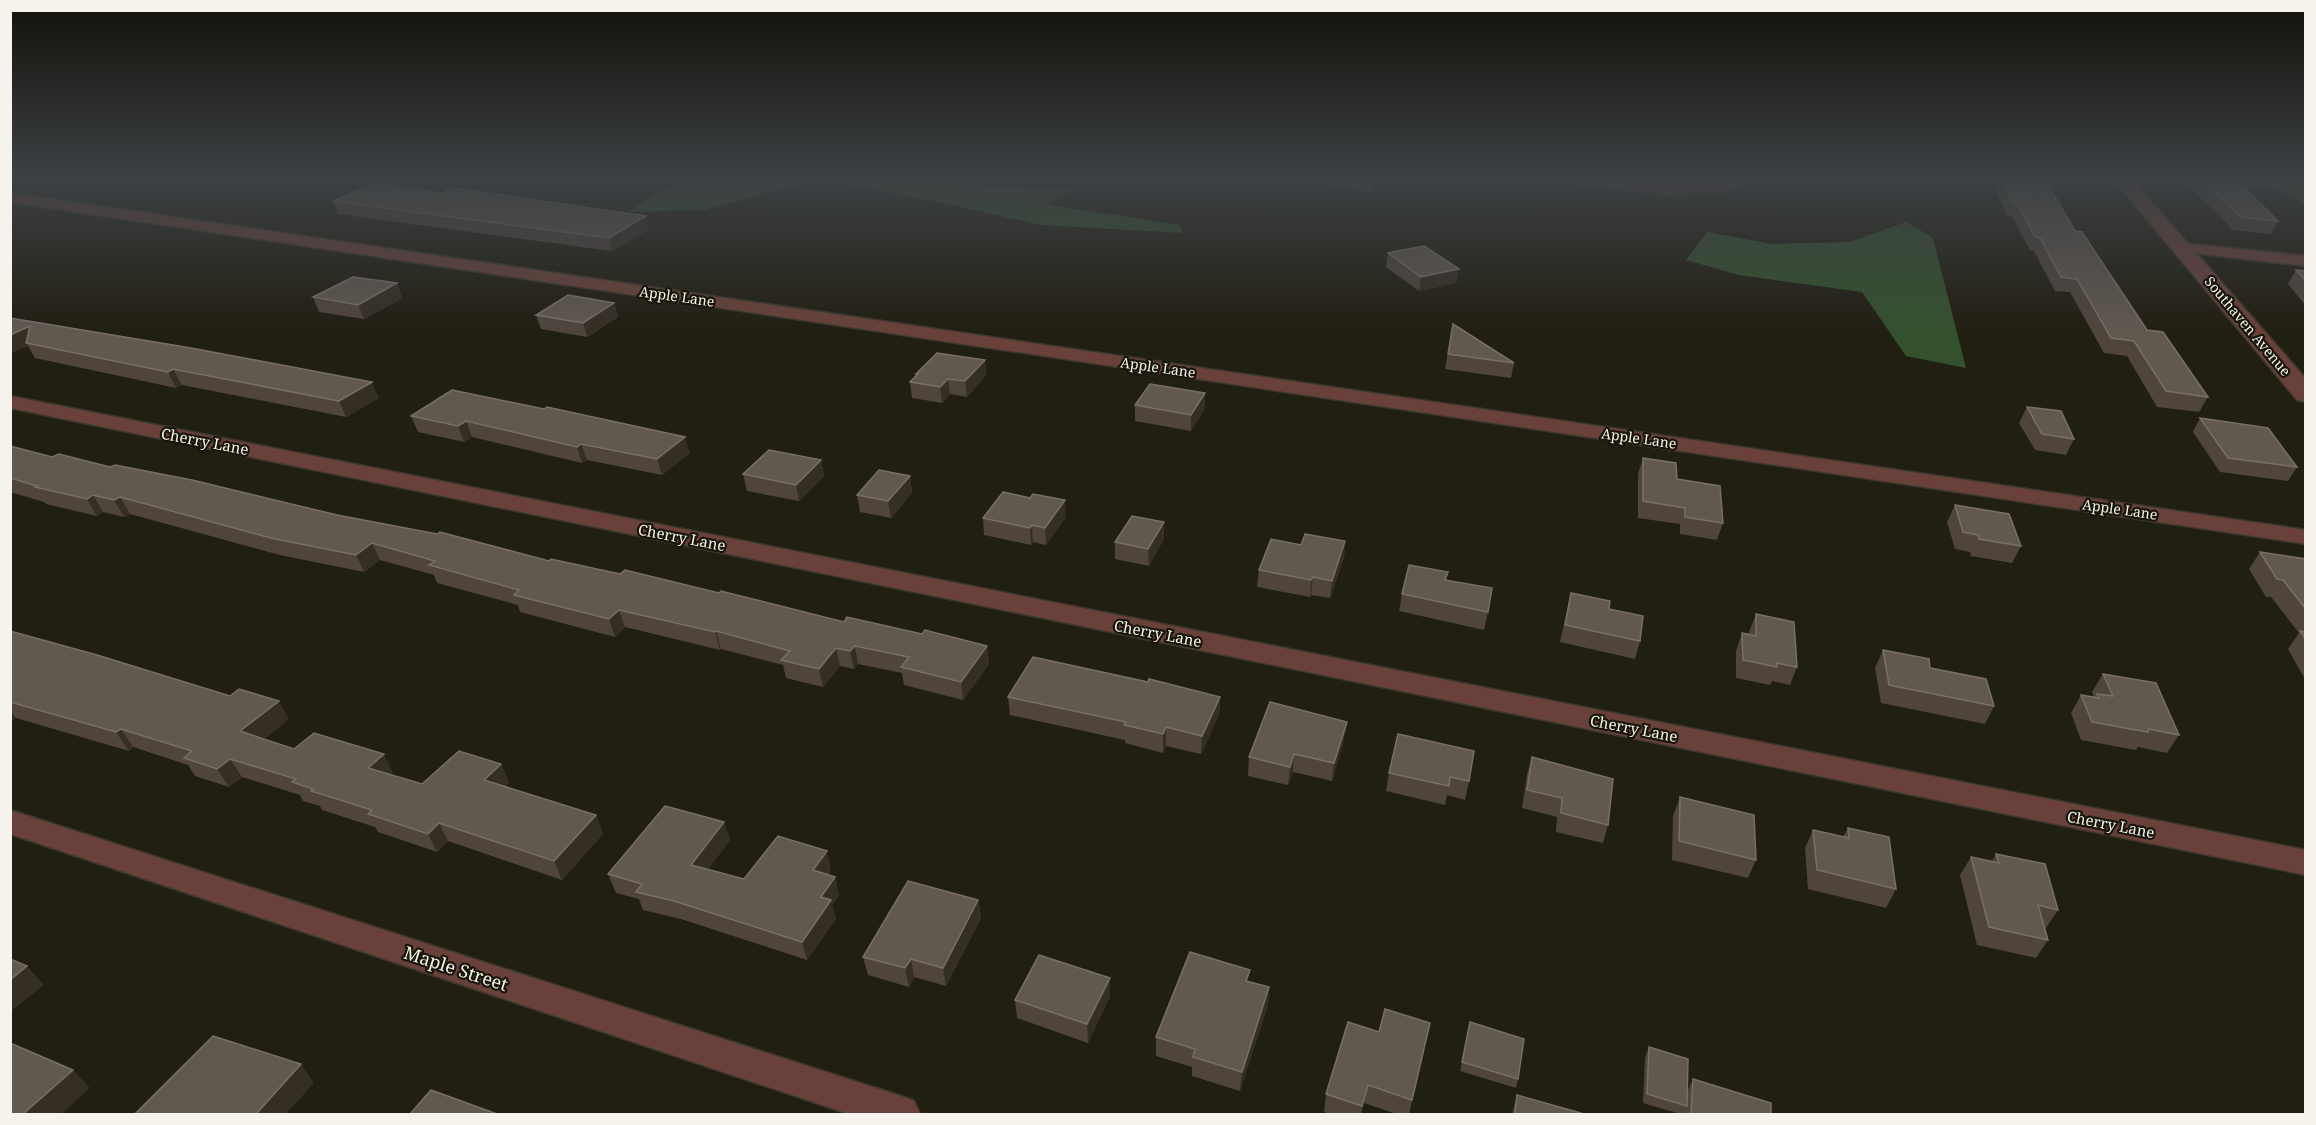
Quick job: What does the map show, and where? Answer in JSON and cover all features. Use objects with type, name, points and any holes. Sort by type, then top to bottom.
[{"type":"street","name":"Apple Lane","points":[[223,228],[2306,537]]},
{"type":"street","name":"Southaven Avenue","points":[[2165,228],[2306,395]]},
{"type":"street","points":[[2182,248],[2306,261]]},
{"type":"street","name":"Cherry Lane","points":[[10,402],[2306,863]]},
{"type":"street","name":"Maple Street","points":[[10,822],[901,1114]]},
{"type":"green space","points":[[1103,228],[1181,228],[1182,233]]},
{"type":"green space","points":[[1887,228],[1917,228],[1933,238],[1966,368],[1906,356],[1862,292],[1739,275],[1686,260],[1707,232],[1772,244],[1849,242]]},
{"type":"building","points":[[538,228],[625,228],[609,238]]},
{"type":"building","points":[[2031,228],[2074,228],[2082,232],[2147,330],[2163,332],[2208,397],[2166,391],[2134,341],[2111,338],[2077,279],[2061,277],[2040,238],[2035,237]]},
{"type":"building","points":[[1424,246],[1459,269],[1421,277],[1388,253]]},
{"type":"building","points":[[2296,270],[2306,271],[2306,281]]},
{"type":"building","points":[[353,277],[397,283],[358,305],[313,297]]},
{"type":"building","points":[[568,295],[614,303],[583,323],[536,315]]},
{"type":"building","points":[[10,318],[191,348],[372,382],[339,401],[173,369],[168,372],[26,343],[30,326],[10,335]]},
{"type":"building","points":[[1453,324],[1514,363],[1448,354]]},
{"type":"building","points":[[937,353],[985,360],[965,381],[948,379],[940,387],[910,382]]},
{"type":"building","points":[[1150,384],[1205,393],[1191,415],[1135,405]]},
{"type":"building","points":[[452,390],[544,409],[547,407],[685,437],[657,459],[581,444],[577,447],[466,421],[458,426],[411,416]]},
{"type":"building","points":[[2027,407],[2061,411],[2074,439],[2042,434]]},
{"type":"building","points":[[2200,418],[2268,428],[2297,467],[2228,458]]},
{"type":"building","points":[[10,446],[52,457],[59,454],[110,467],[115,465],[192,480],[337,515],[437,534],[440,532],[549,561],[551,559],[620,574],[625,570],[844,622],[847,617],[922,634],[925,630],[987,646],[961,682],[901,667],[909,657],[855,646],[850,651],[836,648],[819,669],[781,660],[790,651],[716,631],[619,610],[609,619],[514,595],[519,590],[429,565],[435,561],[372,543],[356,555],[271,538],[120,497],[114,500],[93,495],[87,499],[35,487],[37,486],[10,478]]},
{"type":"building","points":[[769,450],[821,460],[796,485],[743,474]]},
{"type":"building","points":[[1643,458],[1676,463],[1677,479],[1720,486],[1723,523],[1685,517],[1685,508],[1643,501]]},
{"type":"building","points":[[879,470],[910,476],[888,501],[857,495]]},
{"type":"building","points":[[1003,492],[1030,498],[1033,494],[1065,500],[1045,528],[1032,525],[1030,528],[983,518]]},
{"type":"building","points":[[1955,505],[2009,514],[2021,546],[1979,539],[1978,535],[1963,532]]},
{"type":"building","points":[[1132,516],[1164,522],[1148,549],[1115,542]]},
{"type":"building","points":[[1305,534],[1345,541],[1332,581],[1313,577],[1311,580],[1259,570],[1271,539],[1301,545]]},
{"type":"building","points":[[2260,552],[2306,559],[2306,609],[2283,580],[2277,579]]},
{"type":"building","points":[[1409,565],[1448,572],[1445,580],[1492,588],[1488,612],[1402,594]]},
{"type":"building","points":[[1571,593],[1610,601],[1609,609],[1643,616],[1640,641],[1565,625]]},
{"type":"building","points":[[1756,614],[1794,622],[1797,667],[1777,663],[1777,667],[1743,660],[1742,633],[1756,636]]},
{"type":"building","points":[[10,631],[230,696],[239,689],[279,701],[240,731],[294,749],[314,733],[384,754],[368,768],[422,784],[459,751],[501,764],[484,780],[596,815],[554,861],[439,823],[428,834],[368,814],[372,810],[311,791],[313,789],[292,782],[296,779],[230,759],[217,769],[184,758],[192,751],[121,729],[116,732],[10,702]]},
{"type":"building","points":[[2300,631],[2306,632],[2306,640]]},
{"type":"building","points":[[1883,650],[1929,659],[1930,668],[1986,679],[1994,706],[1889,685]]},
{"type":"building","points":[[1033,657],[1148,682],[1149,679],[1220,697],[1202,736],[1166,727],[1163,734],[1124,725],[1126,722],[1008,697]]},
{"type":"building","points":[[2103,674],[2156,683],[2179,735],[2092,722],[2081,695],[2099,698],[2097,694],[2113,696]]},
{"type":"building","points":[[1270,702],[1347,722],[1334,763],[1294,754],[1290,767],[1249,757]]},
{"type":"building","points":[[1398,734],[1474,751],[1469,781],[1450,777],[1449,786],[1389,773]]},
{"type":"building","points":[[1532,757],[1613,779],[1608,825],[1561,813],[1562,798],[1527,790]]},
{"type":"building","points":[[1680,797],[1754,815],[1756,860],[1679,841]]},
{"type":"building","points":[[665,806],[724,822],[691,865],[744,879],[778,836],[827,851],[813,870],[835,877],[821,897],[831,900],[802,942],[674,901],[636,892],[642,884],[608,874]]},
{"type":"building","points":[[1848,828],[1889,837],[1896,889],[1817,870],[1813,830],[1849,838]]},
{"type":"building","points":[[1996,854],[2045,864],[2058,910],[2038,905],[2048,940],[1989,927],[1971,857],[1999,863]]},
{"type":"building","points":[[908,881],[978,900],[943,968],[911,959],[905,968],[863,957]]},
{"type":"building","points":[[1190,952],[1250,970],[1246,981],[1269,987],[1242,1072],[1193,1057],[1195,1049],[1156,1037]]},
{"type":"building","points":[[1039,955],[1110,978],[1087,1024],[1015,1000]]},
{"type":"building","points":[[10,959],[27,966],[10,980]]},
{"type":"building","points":[[1385,1009],[1430,1023],[1412,1100],[1368,1085],[1362,1106],[1326,1094],[1348,1022],[1379,1032]]},
{"type":"building","points":[[1470,1022],[1524,1039],[1518,1079],[1462,1062]]},
{"type":"building","points":[[213,1036],[301,1064],[256,1114],[135,1114]]},
{"type":"building","points":[[10,1043],[73,1070],[23,1114],[10,1114]]},
{"type":"building","points":[[1649,1047],[1688,1059],[1687,1106],[1647,1094]]},
{"type":"building","points":[[1693,1079],[1771,1103],[1771,1114],[1691,1114]]},
{"type":"building","points":[[431,1090],[497,1114],[410,1114]]},
{"type":"building","points":[[1517,1095],[1584,1114],[1515,1114]]}]
